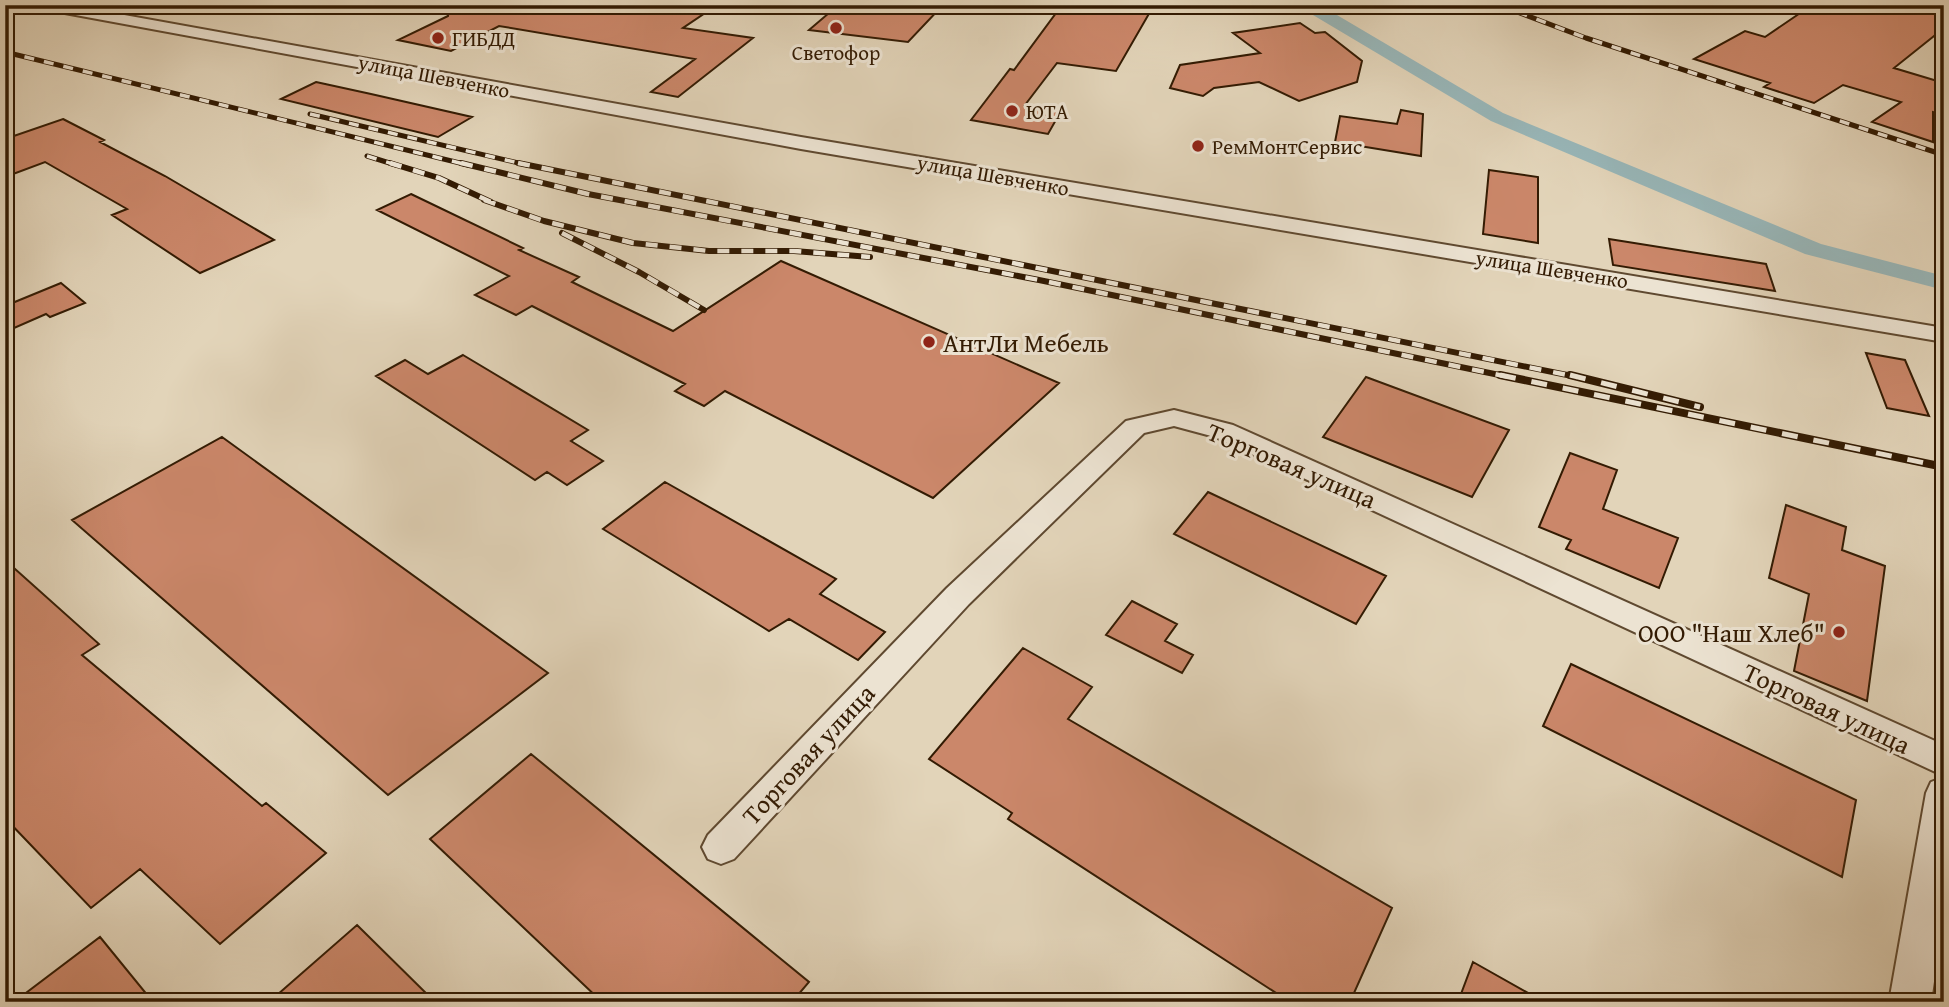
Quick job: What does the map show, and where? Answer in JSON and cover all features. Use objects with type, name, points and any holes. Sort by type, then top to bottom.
[{"type":"street","name":"улица Шевченко","points":[[43,5],[801,143],[1944,335]]},
{"type":"street","name":"Торговая улица","points":[[721,847],[958,596],[1135,427],[1174,418],[1224,431],[1944,761]]},
{"type":"street","points":[[1910,1002],[1944,793]]},
{"type":"building","points":[[449,5],[717,5],[683,28],[753,38],[678,97],[651,92],[695,59],[499,26],[451,51],[398,40],[448,16]]},
{"type":"building","points":[[900,5],[943,5],[908,42],[809,30],[836,7],[891,14]]},
{"type":"building","points":[[1062,5],[1154,5],[1116,71],[1057,63],[1025,105],[1061,111],[1048,134],[971,120],[1010,69],[1014,70]]},
{"type":"building","points":[[1812,5],[1944,5],[1944,28],[1894,68],[1944,83],[1944,115],[1933,112],[1933,142],[1872,122],[1901,102],[1843,85],[1814,103],[1764,87],[1770,83],[1694,59],[1745,31],[1765,37]]},
{"type":"building","points":[[1300,23],[1315,33],[1325,32],[1362,61],[1357,82],[1299,101],[1259,82],[1214,88],[1203,96],[1170,88],[1180,65],[1260,53],[1233,33]]},
{"type":"building","points":[[316,82],[472,117],[438,137],[281,99]]},
{"type":"building","points":[[1401,110],[1423,114],[1421,156],[1335,142],[1340,116],[1397,124]]},
{"type":"building","points":[[63,119],[104,140],[100,142],[165,176],[274,240],[200,273],[112,215],[127,209],[45,162],[5,177],[5,139]]},
{"type":"building","points":[[1489,170],[1538,177],[1538,243],[1483,234]]},
{"type":"building","points":[[411,194],[523,248],[519,250],[579,277],[572,282],[673,331],[781,261],[1059,383],[933,498],[725,391],[704,406],[675,391],[685,384],[532,306],[516,315],[475,295],[509,276],[377,210]]},
{"type":"building","points":[[1609,239],[1766,264],[1775,291],[1613,265]]},
{"type":"building","points":[[61,283],[85,303],[50,317],[46,314],[5,332],[5,306]]},
{"type":"building","points":[[1866,353],[1905,360],[1929,416],[1887,408]]},
{"type":"building","points":[[463,355],[588,430],[571,441],[603,461],[567,485],[547,472],[535,480],[376,376],[405,360],[428,374]]},
{"type":"building","points":[[1366,377],[1509,430],[1472,497],[1323,437]]},
{"type":"building","points":[[222,437],[548,673],[388,795],[72,520]]},
{"type":"building","points":[[1570,453],[1617,470],[1603,509],[1678,538],[1659,588],[1566,549],[1571,540],[1539,527]]},
{"type":"building","points":[[665,482],[836,579],[820,594],[885,632],[858,660],[789,619],[769,631],[603,529]]},
{"type":"building","points":[[1208,492],[1386,576],[1356,624],[1174,534]]},
{"type":"building","name":"ООО \"Наш Хлеб\"","points":[[1786,505],[1846,527],[1842,550],[1885,566],[1867,701],[1794,671],[1809,594],[1769,578]]},
{"type":"building","points":[[5,560],[99,644],[82,655],[262,806],[266,803],[326,853],[220,944],[140,869],[91,908],[5,818]]},
{"type":"building","points":[[1132,601],[1177,624],[1165,641],[1193,655],[1182,673],[1106,635]]},
{"type":"building","points":[[1023,648],[1092,687],[1068,719],[1392,908],[1350,1002],[1290,1002],[1008,819],[1012,813],[929,759]]},
{"type":"building","points":[[1571,664],[1856,800],[1842,877],[1543,726]]},
{"type":"building","points":[[531,754],[809,982],[792,1002],[602,1002],[430,839]]},
{"type":"building","points":[[357,925],[435,1002],[269,1002]]},
{"type":"building","points":[[100,937],[153,1002],[14,1002]]},
{"type":"building","points":[[1473,962],[1544,1002],[1458,1002]]},
{"type":"waterway","points":[[1312,5],[1318,12],[1497,117],[1813,249],[1944,283]]},
{"type":"railway","points":[[1499,5],[1586,38],[1944,155]]},
{"type":"railway","points":[[5,52],[468,165]]},
{"type":"railway","points":[[310,114],[521,164]]},
{"type":"railway","points":[[367,156],[396,165]]},
{"type":"railway","points":[[390,163],[439,178],[491,202]]},
{"type":"railway","points":[[461,163],[588,194],[1039,280],[1509,377]]},
{"type":"railway","points":[[521,164],[1577,377]]},
{"type":"railway","points":[[521,164],[527,165]]},
{"type":"railway","points":[[484,200],[544,221],[633,243],[709,251],[794,251],[870,257]]},
{"type":"railway","points":[[562,233],[639,272],[704,310]]},
{"type":"railway","points":[[1500,375],[1944,467]]},
{"type":"railway","points":[[1570,375],[1700,407]]},
{"type":"place","name":"Светофор","points":[[836,28]]},
{"type":"place","name":"ГИБДД","points":[[438,38]]},
{"type":"place","name":"ЮТА","points":[[1012,111]]},
{"type":"place","name":"РемМонтСервис","points":[[1198,146]]},
{"type":"place","name":"АнтЛи Мебель","points":[[929,342]]},
{"type":"place","name":"ООО \"Наш Хлеб\"","points":[[1839,632]]}]
